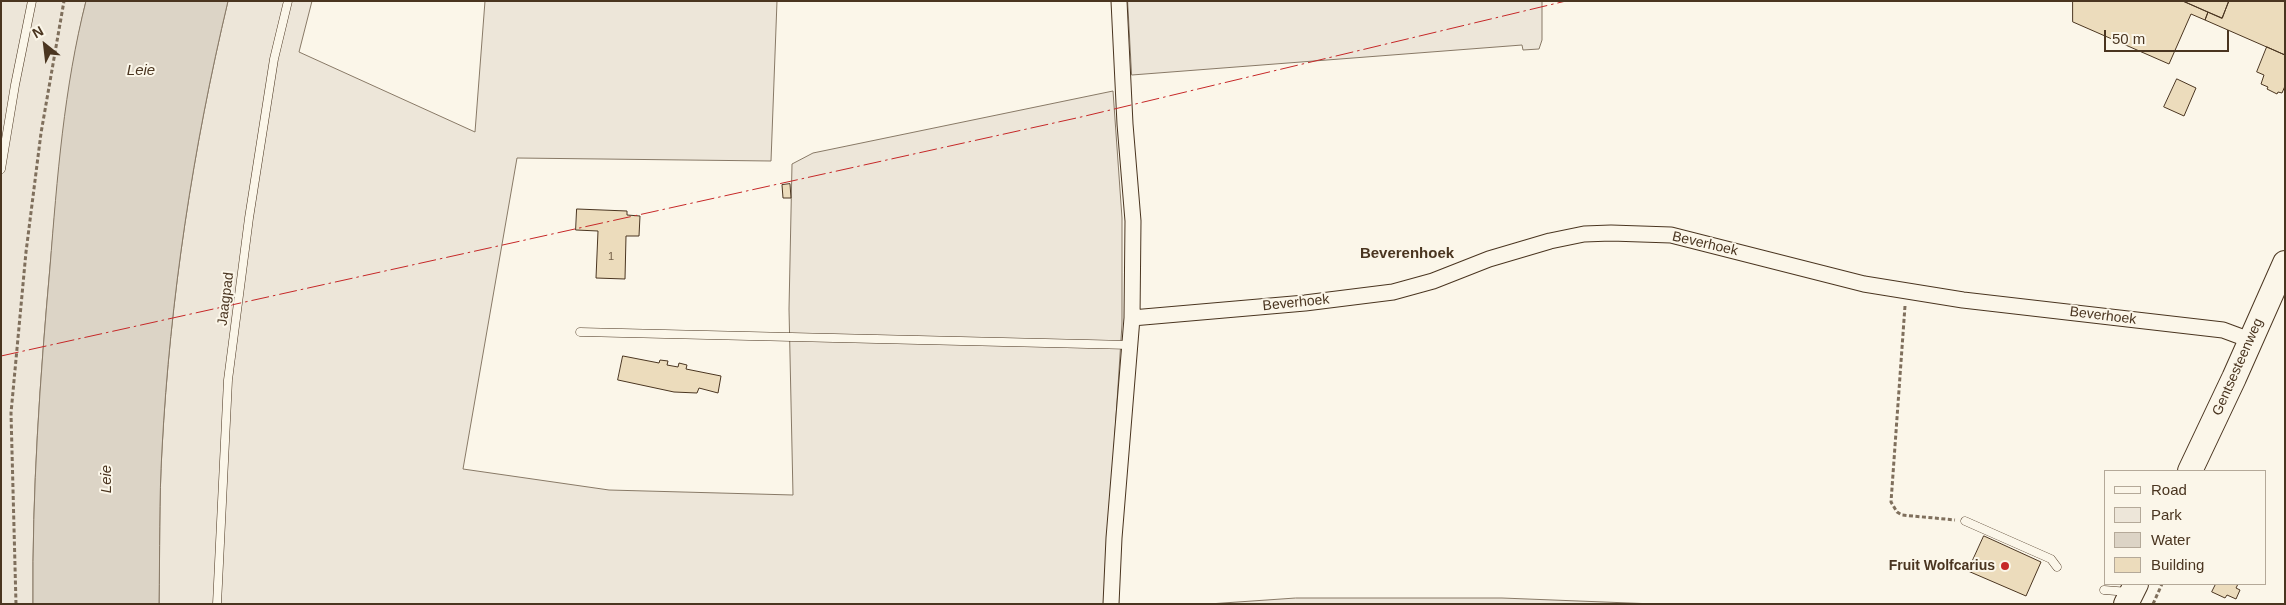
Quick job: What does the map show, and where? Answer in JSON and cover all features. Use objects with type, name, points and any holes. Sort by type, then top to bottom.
[{"type":"main road","name":"Gentsesteenweg","points":[[2190,470],[2285,263]]},
{"type":"street","points":[[1112,604],[1121,430],[1132,318],[1134,220],[1125,124],[1119,1]]},
{"type":"street","name":"Beverhoek","points":[[1132,318],[1305,303],[1393,292],[1433,281],[1489,259],[1550,240],[1584,234],[1611,233],[1671,235],[1864,284],[1963,300],[2223,330],[2250,340]]},
{"type":"lane","points":[[1,169],[32,1]]},
{"type":"lane","name":"Jaagpad","points":[[217,604],[228,380],[248,218],[274,59],[288,1]]},
{"type":"lane","points":[[580,332],[1130,345]]},
{"type":"lane","points":[[1965,521],[2051,559],[2057,567]]},
{"type":"lane","points":[[2104,590],[2131,596]]},
{"type":"path","points":[[16,604],[11,412],[26,252],[37,163],[64,1]]},
{"type":"path","points":[[1906,291],[1891,502],[1897,512],[1902,515],[1965,521]]},
{"type":"path","points":[[2153,604],[2162,585]]},
{"type":"green space","points":[[1,1],[86,1],[67,100],[50,267],[37,435],[33,604],[1,604]]},
{"type":"green space","points":[[228,1],[312,1],[299,52],[475,132],[485,1],[777,1],[771,161],[517,158],[463,469],[609,490],[793,495],[789,309],[792,164],[813,153],[1113,91],[1122,218],[1122,324],[1104,604],[159,604],[162,449],[177,280],[204,112]]},
{"type":"green space","points":[[1128,1],[1542,1],[1542,40],[1539,49],[1523,50],[1522,45],[1132,75]]},
{"type":"green space","points":[[1296,598],[1502,598],[1655,604],[1209,604]]},
{"type":"water","name":"Leie","points":[[86,1],[228,1],[204,112],[177,280],[162,449],[159,604],[33,604],[37,435],[55,200],[72,66]]},
{"type":"building","points":[[2073,1],[2183,1],[2208,12],[2205,20],[2191,14],[2169,64],[2073,22]]},
{"type":"building","points":[[2183,1],[2229,1],[2222,18]]},
{"type":"building","points":[[2229,1],[2285,1],[2285,55],[2205,20],[2208,12],[2222,18]]},
{"type":"building","points":[[2267,47],[2285,55],[2285,86],[2282,93],[2278,92],[2277,94],[2261,84],[2264,75],[2257,72]]},
{"type":"building","points":[[2177,79],[2196,88],[2184,116],[2164,107]]},
{"type":"building","points":[[790,184],[791,198],[783,198],[782,185]]},
{"type":"building","points":[[577,209],[627,211],[627,215],[640,216],[639,236],[626,236],[625,279],[596,278],[598,231],[576,230]]},
{"type":"building","points":[[623,356],[659,363],[660,360],[668,361],[667,365],[678,367],[679,363],[687,365],[686,369],[721,376],[718,393],[699,388],[697,393],[674,392],[618,380]]},
{"type":"building","name":"Fruit Wolfcarius","points":[[1984,536],[2041,562],[2026,596],[1968,571]]},
{"type":"building","points":[[2216,585],[2238,585],[2236,588],[2240,590],[2236,599],[2227,595],[2225,598],[2212,592]]},
{"type":"power","points":[[1,356],[1081,117],[1566,1]]},
{"type":"place","name":"Fruit Wolfcarius","points":[[2005,566]]},
{"type":"district","name":"Beverenhoek","points":[[1407,254]]}]
